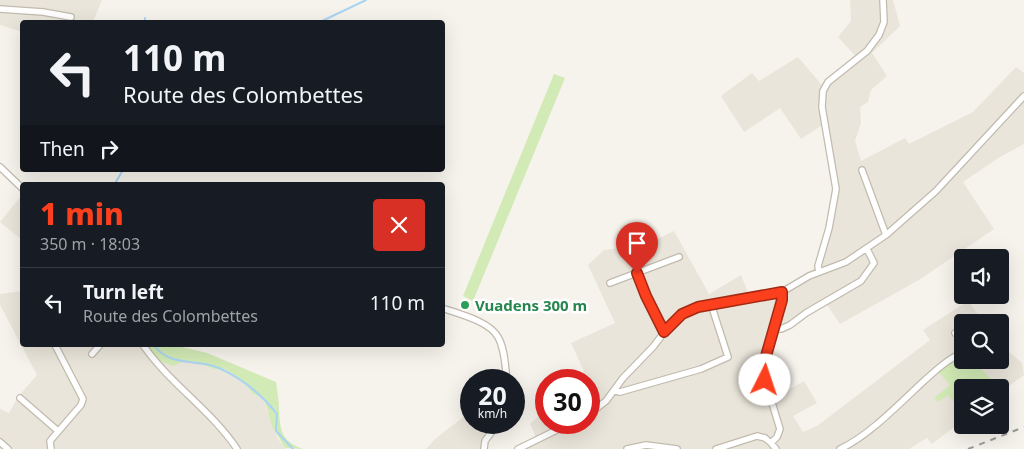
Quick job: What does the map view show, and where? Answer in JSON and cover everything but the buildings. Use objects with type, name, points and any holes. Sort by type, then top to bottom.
[{"type":"street","points":[[819,272],[818,266],[829,228],[836,189],[822,107],[823,91],[828,82],[867,51],[879,34],[884,22],[883,0]]},
{"type":"street","points":[[0,9],[43,12],[71,17]]},
{"type":"street","points":[[600,406],[682,314],[710,304],[782,292],[819,272],[846,262],[886,235],[936,191],[1024,96]]},
{"type":"street","points":[[0,167],[20,186]]},
{"type":"street","points":[[862,170],[886,235]]},
{"type":"street","points":[[774,328],[790,325],[806,313],[861,280],[874,263],[866,249]]},
{"type":"street","points":[[610,283],[679,257]]},
{"type":"street","points":[[637,273],[664,332]]},
{"type":"street","points":[[771,443],[777,437],[780,429],[765,380],[764,363],[782,300],[782,292]]},
{"type":"street","points":[[614,391],[620,392],[701,369],[728,357],[710,304]]},
{"type":"street","points":[[445,309],[483,322],[497,335],[502,347],[505,369]]},
{"type":"street","points":[[51,449],[49,443],[84,399],[55,347]]},
{"type":"street","points":[[92,354],[98,347]]},
{"type":"street","points":[[144,347],[157,364],[211,417],[238,449]]},
{"type":"street","points":[[840,449],[848,446],[881,420],[943,364],[954,358]]},
{"type":"street","points":[[20,398],[58,431]]},
{"type":"street","points":[[484,449],[485,441],[490,434]]},
{"type":"street","points":[[518,449],[549,434]]},
{"type":"street","points":[[716,449],[757,436],[765,438],[776,449]]},
{"type":"street","points":[[628,449],[646,445],[677,449]]},
{"type":"shaded area","points":[[0,0],[102,0],[94,20],[20,20],[20,31],[0,25]]},
{"type":"shaded area","points":[[850,0],[893,0],[900,26],[872,53],[887,76],[871,90],[868,102],[860,107],[861,123],[855,141],[861,161],[905,138],[909,144],[973,112],[1016,67],[1024,73],[1024,144],[1000,157],[963,182],[994,229],[965,249],[954,249],[954,256],[919,280],[840,324],[825,302],[790,325],[774,328],[765,363],[771,400],[804,381],[817,403],[793,416],[803,432],[817,426],[930,340],[923,330],[963,304],[970,304],[978,314],[954,314],[954,369],[1009,369],[1009,352],[1022,363],[1024,375],[1009,386],[1009,379],[954,379],[954,427],[932,444],[927,438],[909,449],[518,449],[537,440],[530,424],[535,419],[535,434],[600,434],[600,369],[583,369],[571,343],[615,323],[588,265],[604,250],[645,245],[674,231],[709,294],[741,275],[749,295],[782,288],[818,266],[836,189],[824,124],[801,139],[780,108],[744,132],[721,96],[752,73],[759,81],[798,57],[821,84],[825,86],[858,59],[838,37],[851,21]]},
{"type":"shaded area","points":[[20,197],[20,238],[0,222]]},
{"type":"shaded area","points":[[20,291],[20,343],[0,305],[0,294]]},
{"type":"shaded area","points":[[22,347],[146,347],[155,359],[172,365],[184,361],[198,362],[213,369],[225,369],[243,381],[253,394],[264,399],[278,439],[286,449],[0,449],[0,409],[9,413],[18,397],[37,375]]},
{"type":"shaded area","points":[[460,420],[460,434],[490,434],[485,441],[484,449],[426,449],[435,439]]},
{"type":"green space","points":[[554,74],[565,78],[473,301],[463,296]]},
{"type":"green space","points":[[146,347],[182,347],[207,353],[276,382],[280,423],[283,434],[290,442],[303,449],[285,448],[272,426],[264,399],[253,394],[243,381],[225,369],[213,369],[198,362],[184,361],[173,366],[155,359]]},
{"type":"green space","points":[[954,360],[954,369],[981,369],[991,379],[954,379],[954,402],[948,395],[938,402],[934,398],[950,385],[938,371]]},
{"type":"waterway","points":[[324,20],[366,0]]},
{"type":"waterway","points":[[116,182],[122,172]]},
{"type":"waterway","points":[[156,347],[168,357],[211,365],[243,382],[258,394],[277,414],[276,431],[293,449]]},
{"type":"railway","points":[[968,449],[1024,427]]},
{"type":"place","name":"Vuadens 300 m","points":[[465,305]]},
{"type":"route","points":[[637,273],[664,332],[682,314],[698,307],[782,292],[782,300],[764,363],[765,380]]}]
